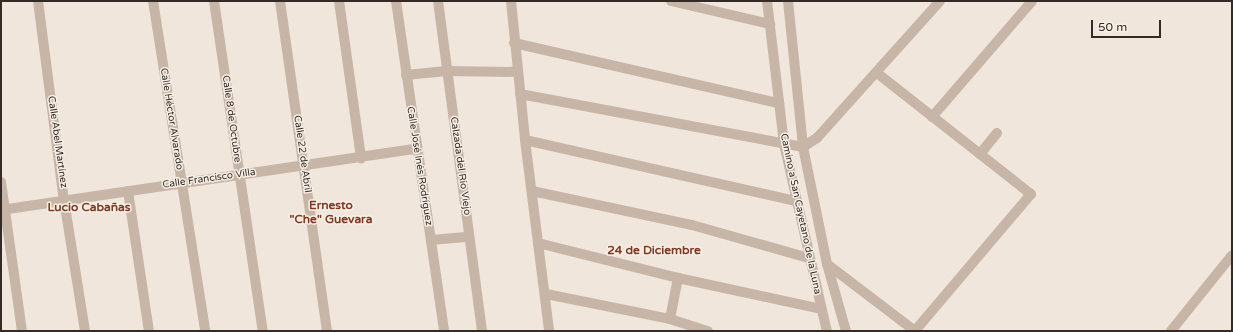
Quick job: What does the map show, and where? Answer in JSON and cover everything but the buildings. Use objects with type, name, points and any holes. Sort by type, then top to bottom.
[{"type":"street","name":"Calle Abel Martínez","points":[[38,1],[64,200],[85,331]]},
{"type":"street","name":"Calle Héctor Alvarado","points":[[152,1],[205,331]]},
{"type":"street","name":"Calle 8 de Octubre","points":[[214,1],[263,331]]},
{"type":"street","name":"Calle 22 de Abril","points":[[280,1],[327,331]]},
{"type":"street","points":[[340,1],[361,158]]},
{"type":"street","name":"Calle José Inés Rodríguez","points":[[396,1],[416,149],[444,331]]},
{"type":"street","name":"Calzada del Río Viejo","points":[[438,1],[482,331]]},
{"type":"street","points":[[511,1],[517,72],[538,243],[546,294],[549,331]]},
{"type":"street","points":[[671,1],[770,24]]},
{"type":"street","name":"Camino a San Cayetano de la Luna","points":[[767,1],[784,144],[827,331]]},
{"type":"street","name":"Camino a San Cayetano de la Luna","points":[[788,1],[803,147],[827,264],[846,331]]},
{"type":"street","points":[[520,94],[803,147],[817,138],[877,73],[940,1]]},
{"type":"street","points":[[932,117],[1032,1]]},
{"type":"street","points":[[514,43],[778,103]]},
{"type":"street","points":[[406,75],[447,71],[517,72]]},
{"type":"street","points":[[827,264],[915,331],[1031,194],[877,73]]},
{"type":"street","points":[[980,154],[997,133]]},
{"type":"street","points":[[525,140],[796,201]]},
{"type":"street","name":"Calle Francisco Villa","points":[[3,209],[416,149]]},
{"type":"street","points":[[1,182],[3,209],[22,331]]},
{"type":"street","points":[[532,191],[692,225],[809,258]]},
{"type":"street","points":[[128,192],[149,331]]},
{"type":"street","points":[[431,240],[469,237]]},
{"type":"street","points":[[538,243],[678,278],[821,309]]},
{"type":"street","points":[[1171,331],[1232,255]]},
{"type":"street","points":[[670,319],[678,278]]},
{"type":"street","points":[[546,294],[670,319],[708,331]]},
{"type":"district","name":"Lucio Cabañas","points":[[89,208]]},
{"type":"district","name":"Ernesto \"Che\" Guevara","points":[[331,213]]},
{"type":"district","name":"24 de Diciembre","points":[[654,251]]}]
